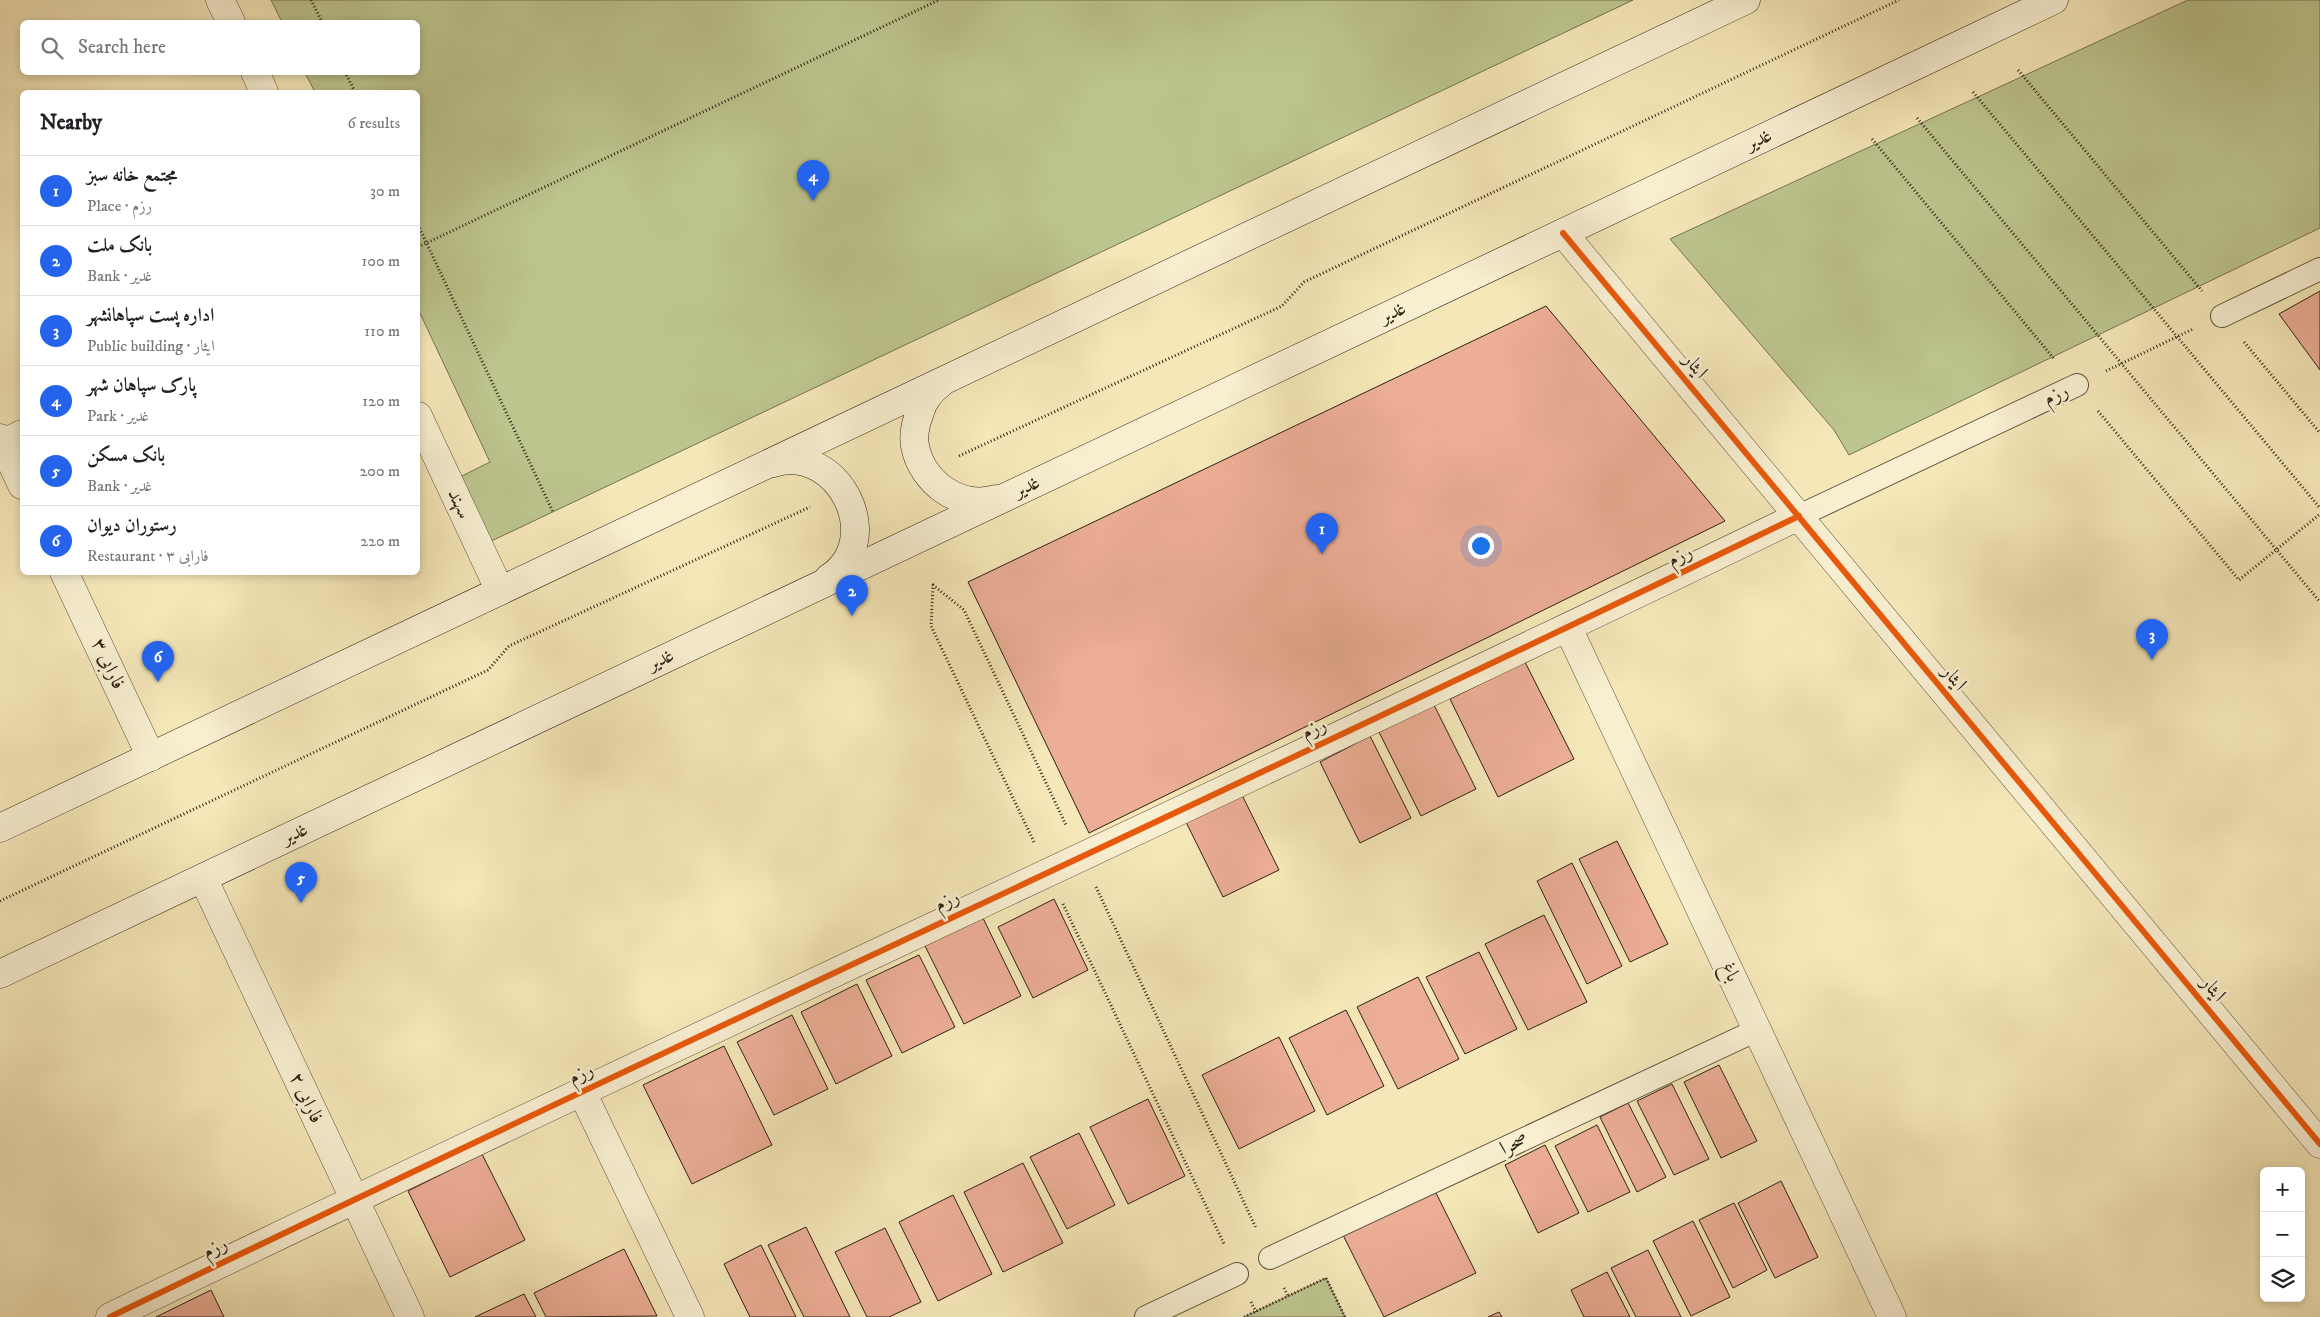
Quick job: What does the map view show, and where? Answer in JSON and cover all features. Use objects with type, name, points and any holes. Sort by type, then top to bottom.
[{"type":"street","points":[[220,0],[230,20]]},
{"type":"street","points":[[0,828],[1746,0]]},
{"type":"street","name":"غدیر","points":[[0,974],[2054,0]]},
{"type":"street","points":[[256,75],[263,90]]},
{"type":"street","name":"ایثار","points":[[1563,233],[2320,1144]]},
{"type":"street","points":[[952,376],[935,388],[922,404],[916,424],[914,445],[921,465],[932,481],[949,494],[962,498],[989,501],[1009,495]]},
{"type":"street","name":"سهند","points":[[420,420],[500,591]]},
{"type":"street","points":[[6,440],[20,479]]},
{"type":"street","points":[[760,467],[780,461],[801,462],[820,469],[837,481],[849,499],[854,518],[854,539],[847,558],[835,575],[818,586]]},
{"type":"street","name":"رزم","points":[[110,1317],[1048,871],[1568,628],[1799,516]]},
{"type":"street","name":"فارابی ۳","points":[[65,575],[151,756]]},
{"type":"street","name":"باغ","points":[[1568,628],[1892,1317]]},
{"type":"street","name":"فارابی ۲","points":[[203,878],[410,1317]]},
{"type":"street","points":[[582,1092],[690,1317]]},
{"type":"lane","points":[[2222,316],[2320,269]]},
{"type":"lane","name":"رزم","points":[[1799,516],[2076,385]]},
{"type":"lane","name":"صحرا","points":[[1270,1258],[1757,1030]]},
{"type":"lane","points":[[1146,1317],[1238,1274]]},
{"type":"path","points":[[311,0],[321,20]]},
{"type":"path","points":[[420,246],[939,0]]},
{"type":"path","points":[[2018,70],[2320,433]]},
{"type":"path","points":[[346,75],[354,90]]},
{"type":"path","points":[[1973,92],[2320,508]]},
{"type":"path","points":[[1917,118],[2320,602]]},
{"type":"path","points":[[420,230],[554,512]]},
{"type":"path","points":[[2076,385],[2222,316]]},
{"type":"path","points":[[2239,580],[2320,514]]},
{"type":"path","points":[[1256,1312],[931,626],[932,585],[964,610],[1288,1296]]},
{"type":"path","points":[[1244,1317],[1326,1278],[1345,1317]]},
{"type":"green space","points":[[271,0],[1633,0],[483,545],[452,481],[490,462],[420,313],[420,90],[314,90],[306,75],[420,75],[420,20],[281,20]]},
{"type":"green space","points":[[2188,0],[2320,0],[2320,228],[1849,455],[1834,430],[1670,239]]},
{"type":"green space","points":[[1326,1278],[1345,1317],[1244,1317]]},
{"type":"building","points":[[2320,291],[2320,370],[2279,314]]},
{"type":"building","points":[[1546,306],[1725,521],[1089,833],[968,582]]},
{"type":"building","points":[[1525,662],[1574,759],[1498,797],[1450,699]]},
{"type":"building","points":[[1434,705],[1476,789],[1421,816],[1379,732]]},
{"type":"building","points":[[1370,736],[1411,818],[1360,843],[1320,762]]},
{"type":"building","points":[[1242,795],[1279,870],[1223,897],[1186,822]]},
{"type":"building","points":[[1617,841],[1668,944],[1630,962],[1579,859]]},
{"type":"building","points":[[1572,863],[1622,966],[1587,984],[1537,881]]},
{"type":"building","points":[[1054,899],[1088,970],[1033,998],[998,927]]},
{"type":"building","points":[[1544,915],[1587,1002],[1528,1030],[1485,944]]},
{"type":"building","points":[[982,916],[1021,996],[964,1024],[924,944]]},
{"type":"building","points":[[1479,952],[1517,1029],[1465,1054],[1426,977]]},
{"type":"building","points":[[919,955],[955,1027],[902,1053],[866,980]]},
{"type":"building","points":[[1418,977],[1459,1059],[1398,1089],[1357,1007]]},
{"type":"building","points":[[857,984],[892,1056],[836,1084],[801,1012]]},
{"type":"building","points":[[1346,1010],[1384,1086],[1327,1115],[1289,1038]]},
{"type":"building","points":[[792,1015],[828,1089],[774,1115],[737,1042]]},
{"type":"building","points":[[1279,1037],[1315,1111],[1239,1149],[1202,1075]]},
{"type":"building","points":[[724,1046],[772,1145],[692,1184],[643,1085]]},
{"type":"building","points":[[1719,1065],[1757,1141],[1721,1158],[1684,1082]]},
{"type":"building","points":[[1672,1084],[1709,1159],[1674,1175],[1637,1101]]},
{"type":"building","points":[[1148,1099],[1185,1176],[1128,1204],[1090,1127]]},
{"type":"building","points":[[1628,1103],[1666,1177],[1637,1192],[1600,1117]]},
{"type":"building","points":[[1597,1125],[1630,1192],[1588,1212],[1555,1146]]},
{"type":"building","points":[[1079,1133],[1115,1205],[1067,1229],[1030,1157]]},
{"type":"building","points":[[1545,1145],[1579,1213],[1538,1233],[1505,1165]]},
{"type":"building","points":[[482,1154],[525,1240],[450,1277],[408,1191]]},
{"type":"building","points":[[1023,1163],[1063,1243],[1003,1272],[964,1192]]},
{"type":"building","points":[[1781,1181],[1818,1257],[1775,1278],[1738,1203]]},
{"type":"building","points":[[1435,1191],[1476,1273],[1384,1317],[1343,1235]]},
{"type":"building","points":[[953,1195],[992,1274],[938,1301],[899,1222]]},
{"type":"building","points":[[1734,1203],[1767,1270],[1733,1288],[1699,1220]]},
{"type":"building","points":[[1693,1221],[1730,1297],[1691,1316],[1653,1241]]},
{"type":"building","points":[[806,1227],[850,1317],[804,1317],[768,1245]]},
{"type":"building","points":[[885,1228],[921,1302],[889,1317],[867,1317],[835,1252]]},
{"type":"building","points":[[761,1245],[796,1317],[750,1317],[724,1264]]},
{"type":"building","points":[[624,1249],[657,1316],[546,1317],[534,1293]]},
{"type":"building","points":[[1648,1250],[1681,1317],[1636,1317],[1611,1268]]},
{"type":"building","points":[[1607,1272],[1630,1317],[1584,1317],[1571,1290]]},
{"type":"building","points":[[211,1290],[224,1317],[156,1317]]},
{"type":"building","points":[[524,1294],[536,1317],[475,1317]]},
{"type":"building","points":[[1499,1312],[1502,1317],[1488,1317]]},
{"type":"cycle path","points":[[1563,233],[2320,1144]]},
{"type":"cycle path","points":[[110,1317],[532,1115],[1377,718],[1799,516]]},
{"type":"place","name":"پارک سپاهان شهر","points":[[813,201]]},
{"type":"place","name":"مجتمع خانه سبز","points":[[1322,554]]},
{"type":"place","name":"بانک ملت","points":[[852,616]]},
{"type":"place","name":"اداره پست سپاهانشهر","points":[[2152,660]]},
{"type":"place","name":"رستوران دیوان","points":[[158,682]]},
{"type":"place","name":"بانک مسکن","points":[[301,903]]}]
